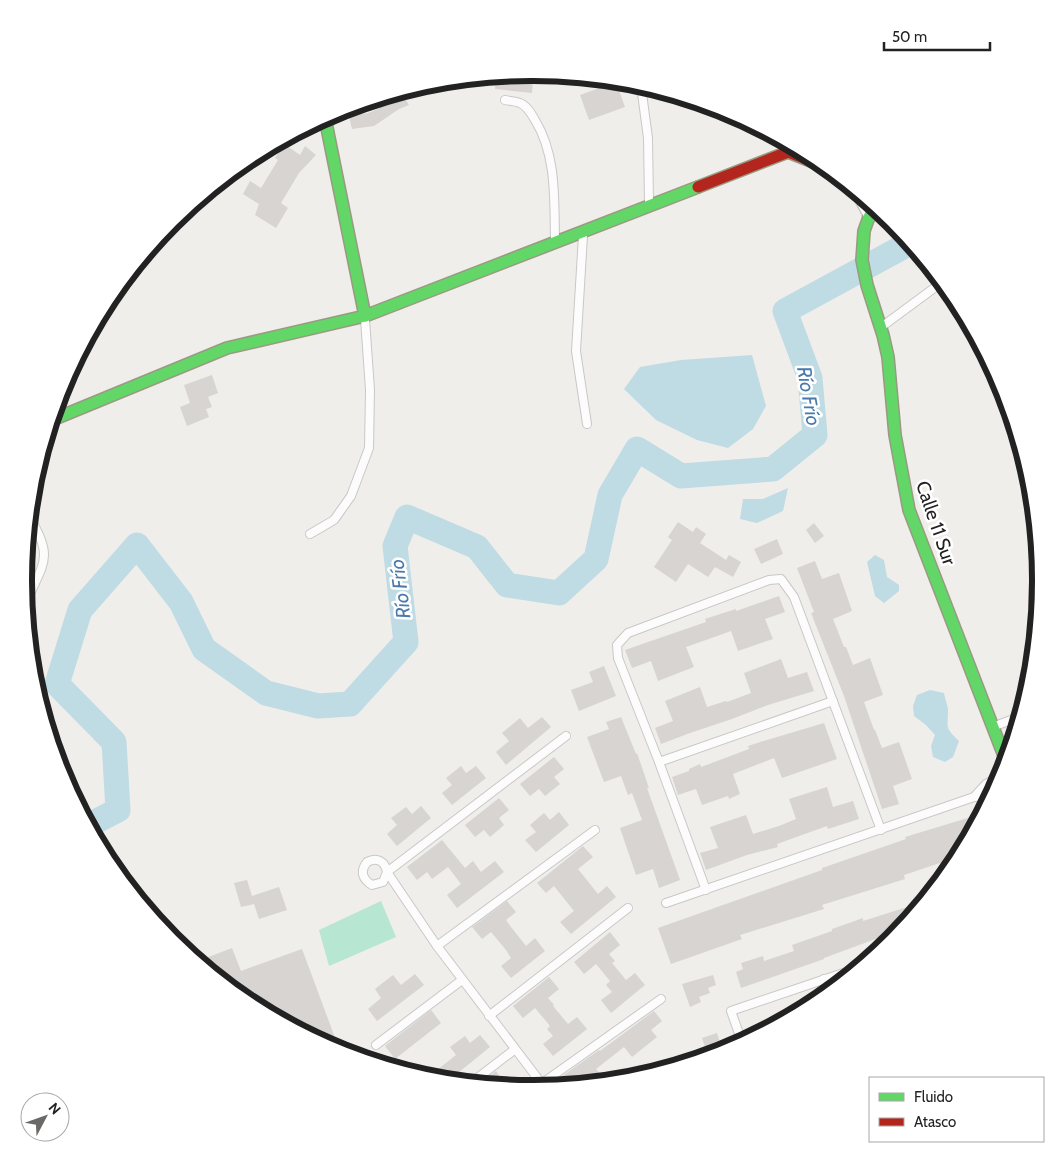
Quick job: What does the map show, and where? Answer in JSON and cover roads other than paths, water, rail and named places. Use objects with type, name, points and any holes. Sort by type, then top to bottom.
[{"type":"street","points":[[327,126],[365,316]]},
{"type":"street","points":[[60,417],[227,348],[365,316],[649,206],[784,150]]},
{"type":"street","name":"Calle 11 Sur","points":[[871,215],[864,231],[862,249],[868,288],[886,346],[891,376],[895,433],[909,510],[1002,750]]},
{"type":"lane","points":[[642,94],[648,138],[649,206]]},
{"type":"lane","points":[[505,100],[520,103],[529,110],[539,127],[551,161],[554,186],[555,242]]},
{"type":"lane","points":[[583,231],[576,350],[587,424]]},
{"type":"lane","points":[[880,328],[935,287]]},
{"type":"lane","points":[[310,534],[334,520],[351,496],[369,448],[370,390],[365,316]]},
{"type":"lane","points":[[33,589],[44,565],[44,545],[36,530]]},
{"type":"lane","points":[[706,890],[618,658],[617,645],[628,633],[770,580],[781,579],[794,597],[880,830]]},
{"type":"lane","points":[[659,762],[833,701]]},
{"type":"lane","points":[[993,727],[1011,720]]},
{"type":"lane","points":[[538,1080],[437,946],[387,872],[566,736]]},
{"type":"lane","points":[[974,798],[988,783]]},
{"type":"lane","points":[[666,903],[974,798],[982,797]]},
{"type":"lane","points":[[437,946],[595,830]]},
{"type":"lane","points":[[489,1016],[628,908]]},
{"type":"lane","points":[[739,1035],[731,1011],[840,974]]},
{"type":"lane","points":[[824,979],[826,984]]},
{"type":"lane","points":[[376,1045],[462,980]]},
{"type":"lane","points":[[552,1079],[661,999]]},
{"type":"lane","points":[[479,1077],[514,1050]]},
{"type":"water","points":[[752,355],[766,406],[753,429],[728,448],[697,440],[656,420],[624,389],[640,367],[681,360]]},
{"type":"water","points":[[788,488],[783,511],[757,523],[740,519],[743,499],[763,499]]},
{"type":"water","points":[[875,555],[884,560],[887,577],[899,585],[899,591],[884,603],[875,596],[867,562]]},
{"type":"water","points":[[930,690],[944,693],[948,709],[948,727],[959,741],[953,757],[945,762],[933,757],[931,746],[935,735],[914,716],[913,706],[917,695]]},
{"type":"waterway","name":"Río Frío","points":[[94,822],[118,810],[114,742],[57,684],[80,610],[137,545],[181,602],[204,649],[266,693],[318,706],[350,704],[406,642],[395,546],[407,517],[477,547],[507,585],[559,593],[596,559],[610,495],[637,449],[681,476],[773,469],[815,435],[810,378],[785,311],[902,246]]}]
